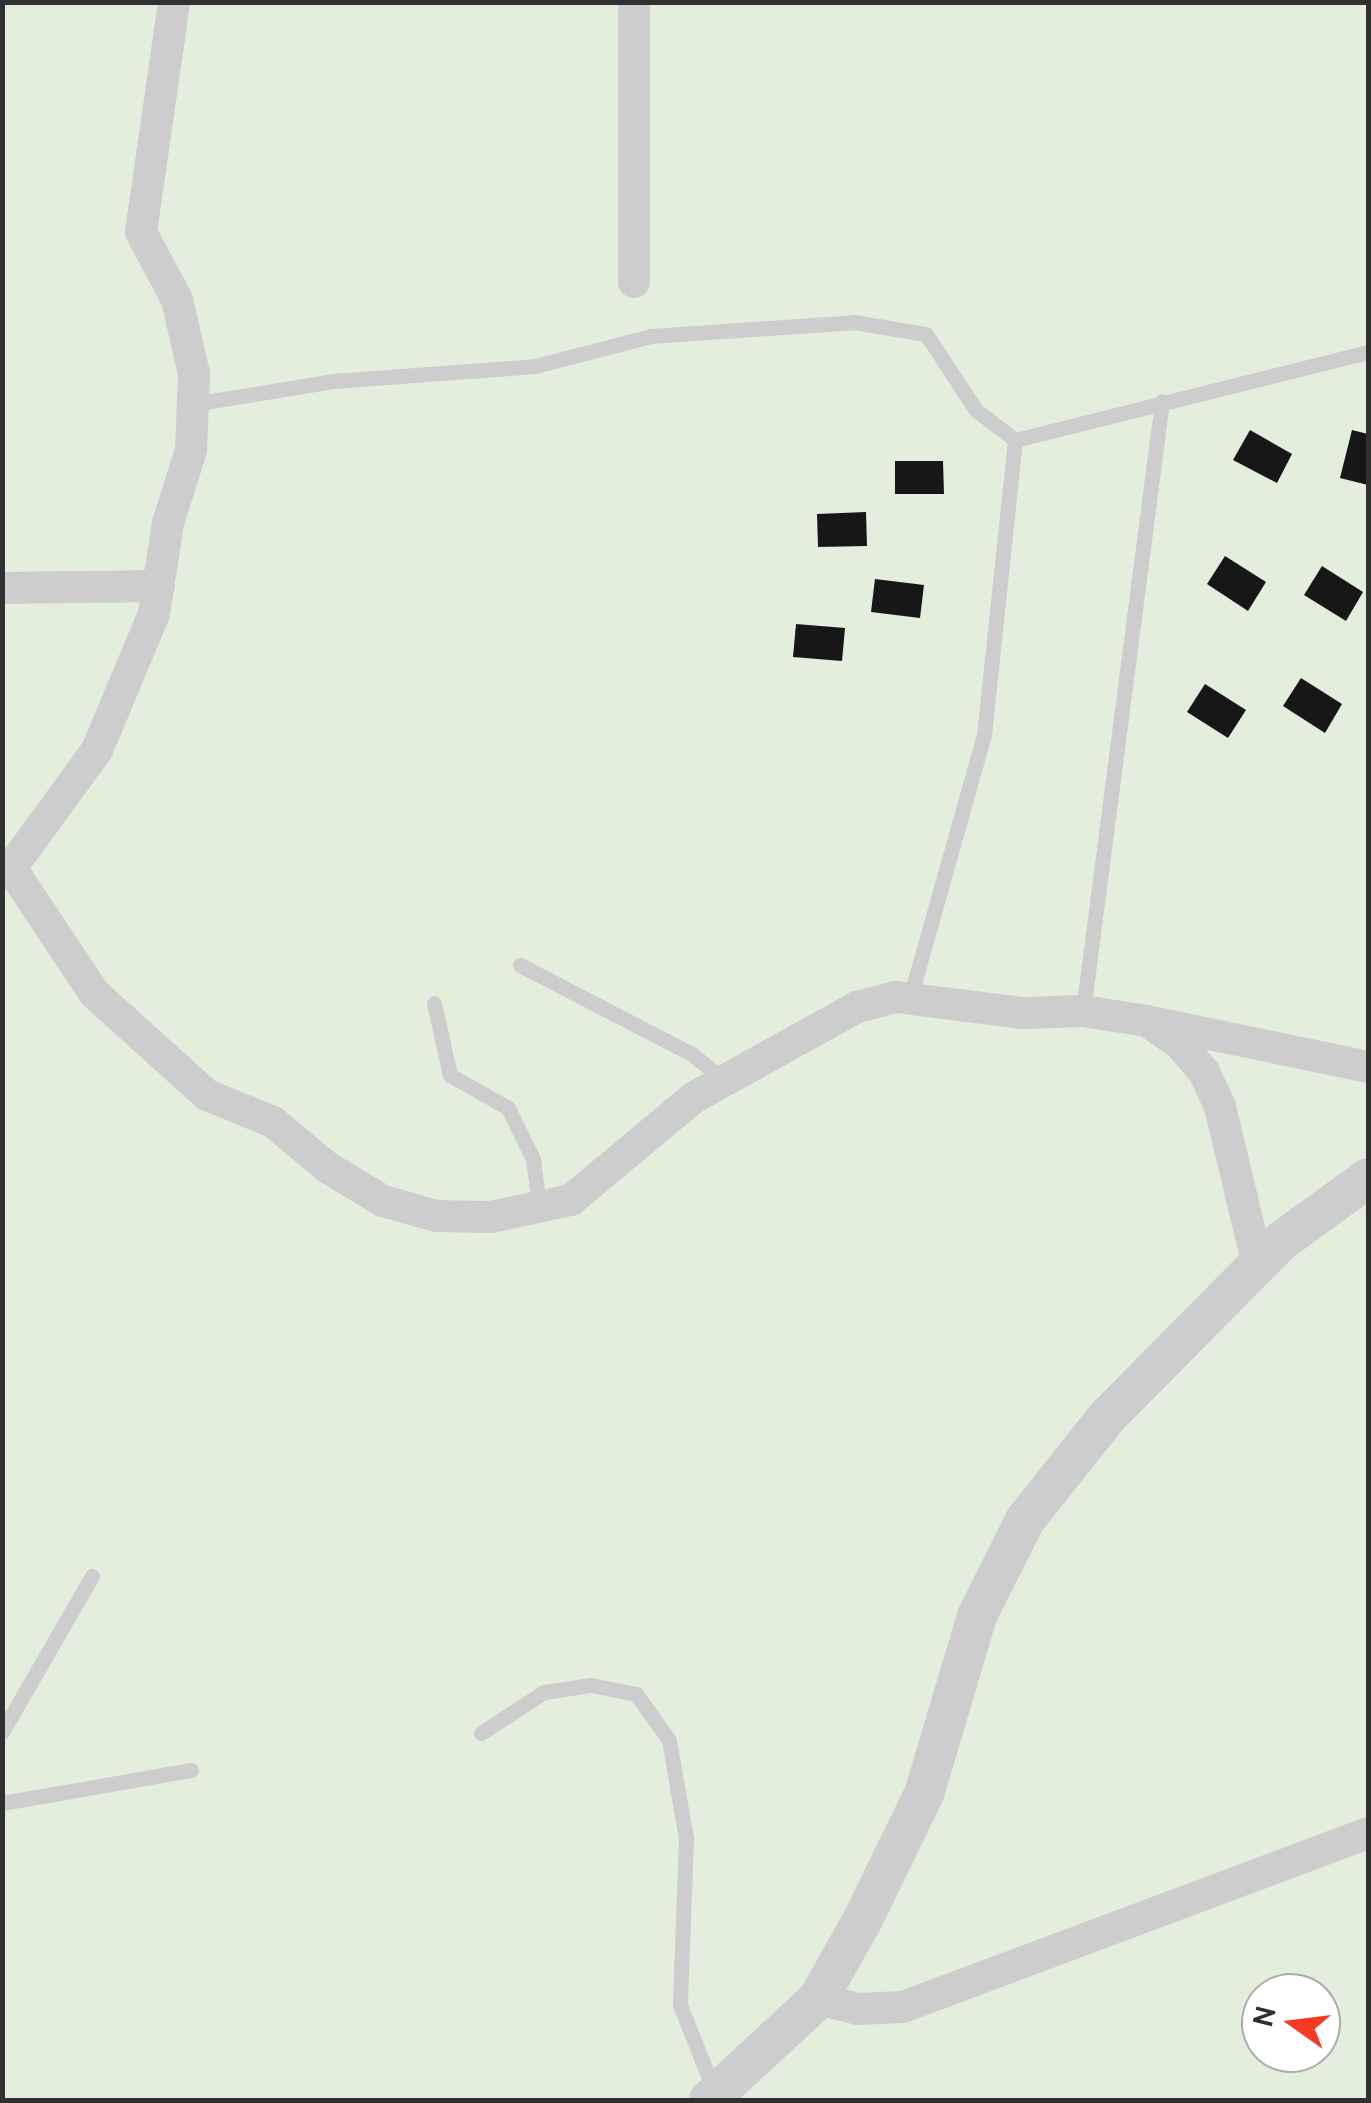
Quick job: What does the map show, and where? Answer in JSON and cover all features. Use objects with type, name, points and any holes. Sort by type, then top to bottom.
[{"type":"street","points":[[174,2],[141,232],[177,300],[194,374],[191,450],[168,523],[154,614],[97,750],[10,881],[94,993],[207,1095],[273,1122],[327,1168],[383,1201],[436,1216],[491,1217],[570,1200],[693,1098],[857,1007],[910,998],[1023,1013],[1083,1011],[1368,1066]]},
{"type":"street","points":[[634,2],[634,282]]},
{"type":"street","points":[[2,588],[158,586]]},
{"type":"street","points":[[1147,1021],[1180,1042],[1204,1072],[1220,1107],[1258,1265]]},
{"type":"street","points":[[712,2098],[818,1999],[924,1794],[977,1616],[1025,1520],[1107,1417],[1258,1265],[1368,1178]]},
{"type":"street","points":[[818,1999],[858,2009],[903,2006],[1368,1833]]},
{"type":"lane","points":[[193,404],[333,382],[534,366],[650,336],[854,322],[926,334],[976,410],[1015,440]]},
{"type":"lane","points":[[1015,440],[1162,400],[1368,352]]},
{"type":"lane","points":[[1083,1011],[1162,400]]},
{"type":"lane","points":[[910,998],[984,735],[1015,440]]},
{"type":"lane","points":[[520,966],[692,1054],[725,1081]]},
{"type":"lane","points":[[434,1003],[450,1076],[508,1108],[532,1159],[539,1206]]},
{"type":"lane","points":[[2,1732],[92,1576]]},
{"type":"lane","points":[[481,1733],[544,1692],[592,1685],[636,1694],[668,1740],[686,1838],[680,2005],[712,2098]]},
{"type":"lane","points":[[2,1803],[190,1770]]},
{"type":"green space","points":[[3,3],[1368,3],[1368,2100],[3,2100]]},
{"type":"building","points":[[1250,430],[1292,454],[1277,483],[1233,460]]},
{"type":"building","points":[[1352,430],[1368,434],[1368,485],[1340,478]]},
{"type":"building","points":[[895,461],[943,461],[944,494],[895,494]]},
{"type":"building","points":[[866,512],[867,546],[818,547],[817,514]]},
{"type":"building","points":[[1225,556],[1266,582],[1248,611],[1207,584]]},
{"type":"building","points":[[1322,566],[1363,592],[1346,621],[1304,595]]},
{"type":"building","points":[[875,579],[924,585],[920,618],[871,612]]},
{"type":"building","points":[[796,624],[845,628],[842,661],[793,657]]},
{"type":"building","points":[[1301,678],[1342,704],[1325,733],[1283,706]]},
{"type":"building","points":[[1205,684],[1246,710],[1228,738],[1187,712]]}]
